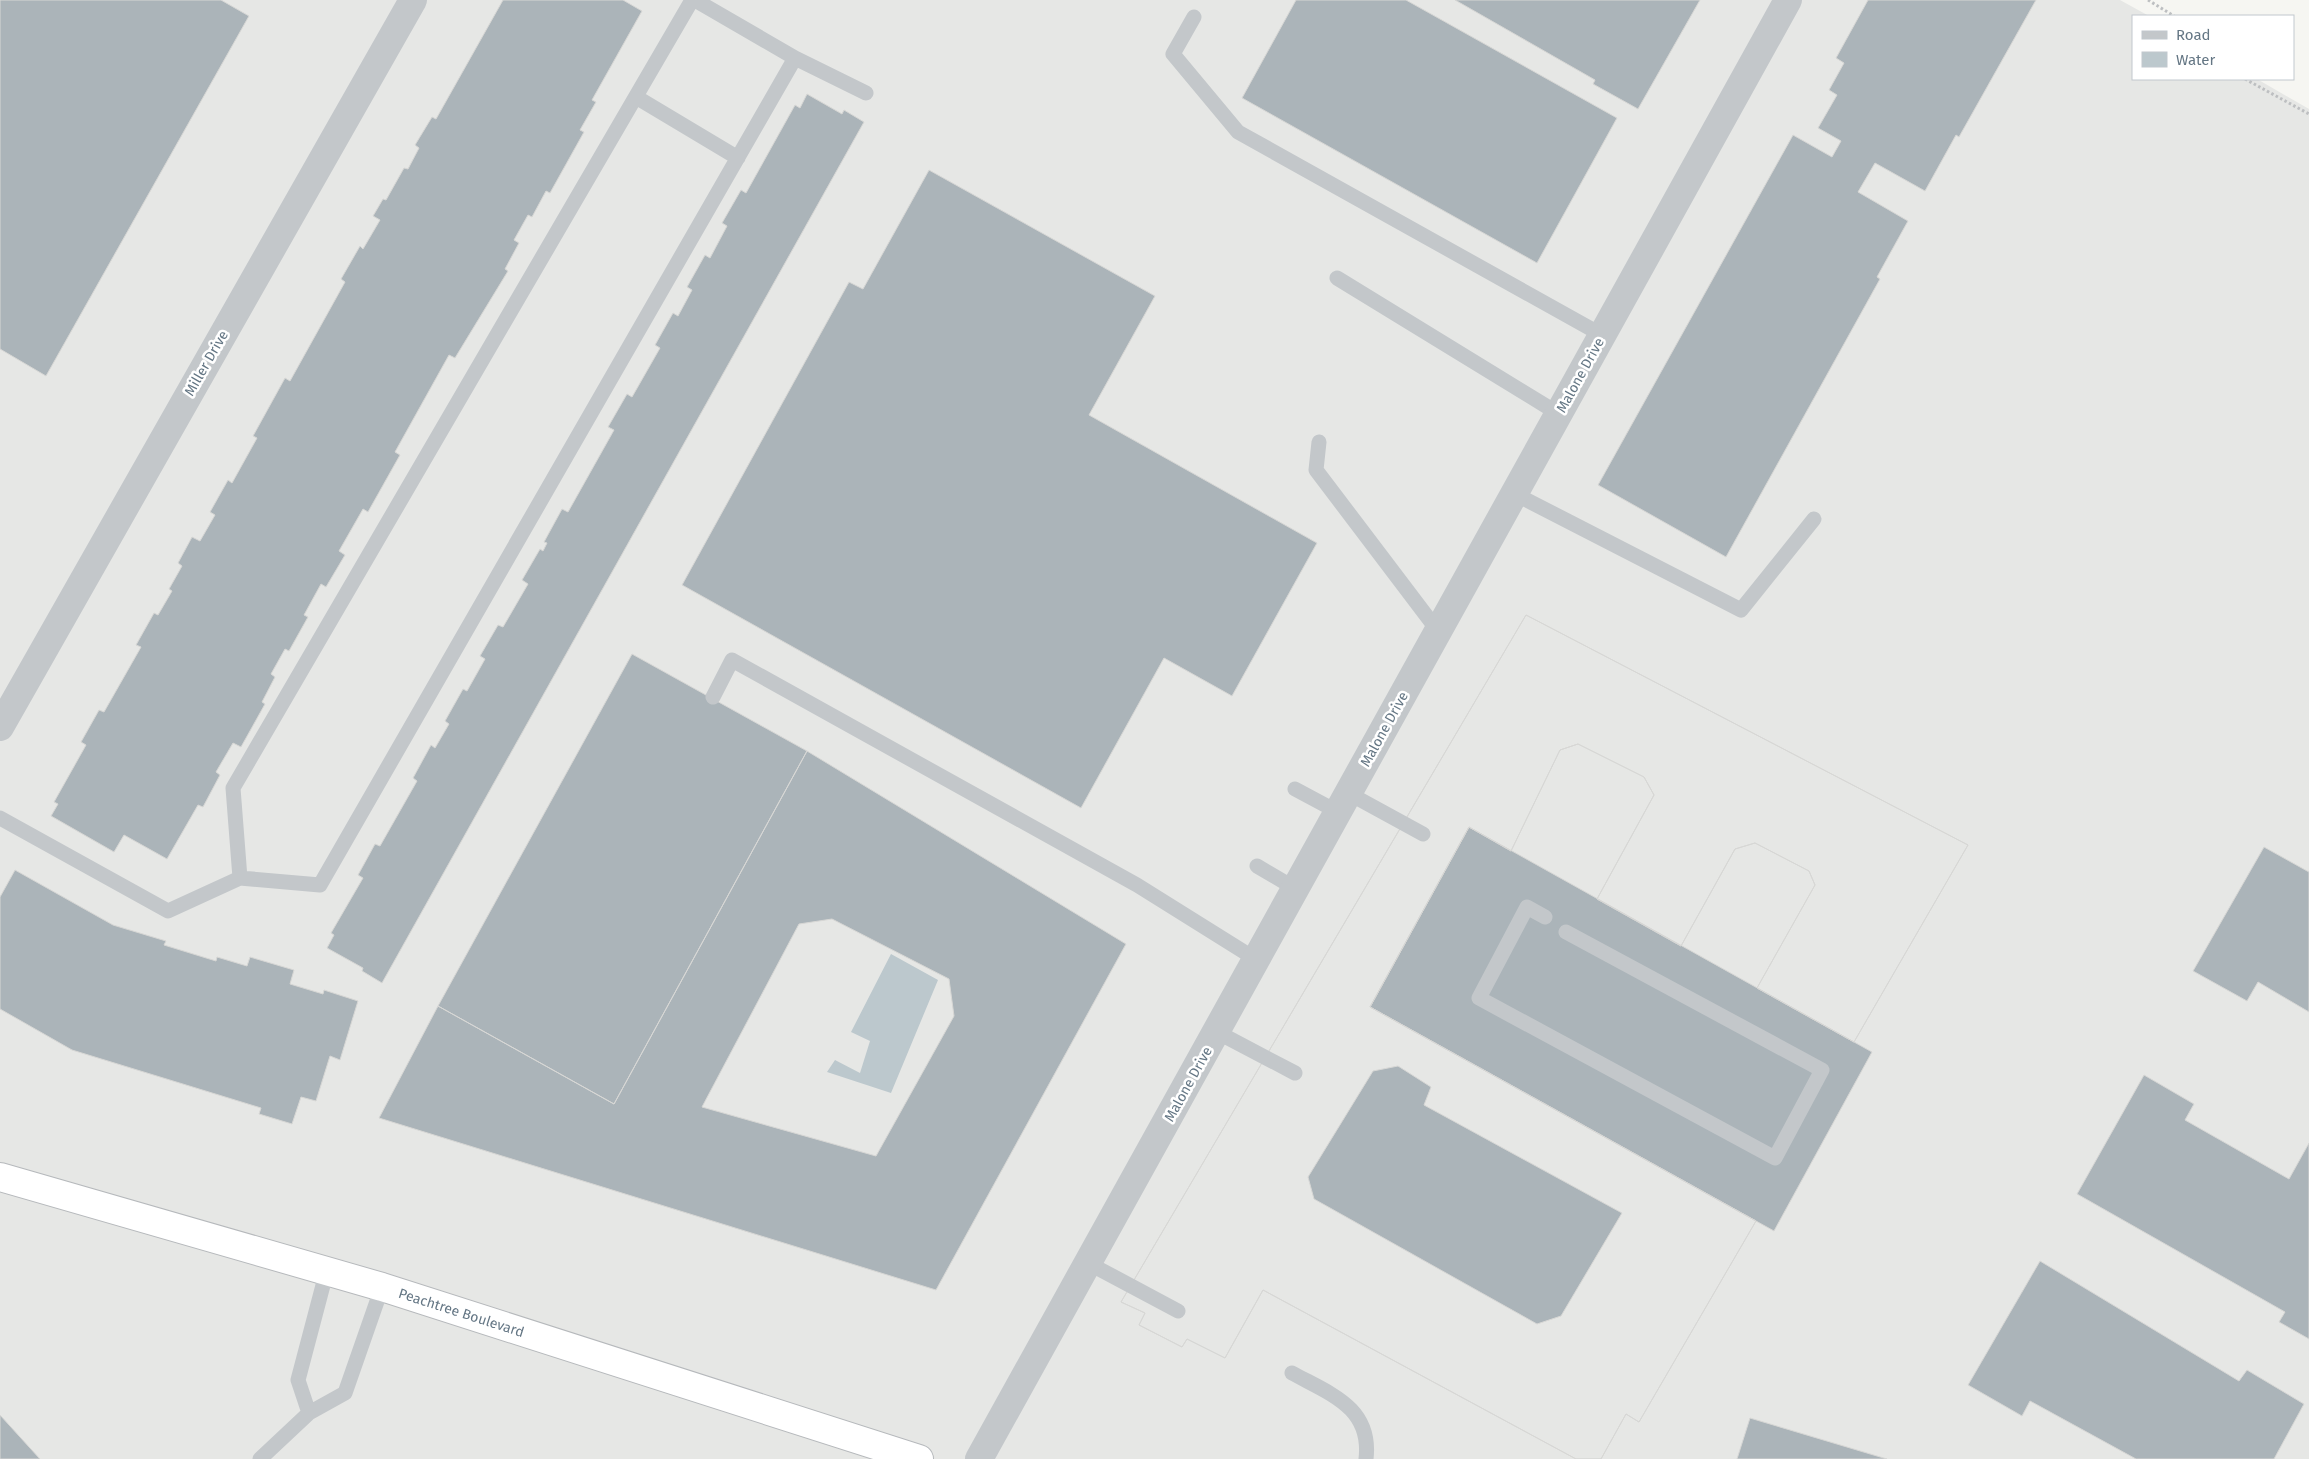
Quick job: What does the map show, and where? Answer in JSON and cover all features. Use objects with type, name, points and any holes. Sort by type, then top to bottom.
[{"type":"highway","name":"Peachtree Boulevard","points":[[0,1177],[327,1270],[919,1459]]},
{"type":"street","name":"Miller Drive","points":[[0,727],[413,0]]},
{"type":"street","name":"Malone Drive","points":[[979,1459],[1788,0]]},
{"type":"lane","points":[[240,878],[233,788],[694,0],[795,58],[866,93]]},
{"type":"lane","points":[[1194,17],[1173,54],[1238,132],[1602,335]]},
{"type":"lane","points":[[0,818],[168,911],[240,878],[320,884],[795,58]]},
{"type":"lane","points":[[636,97],[738,158]]},
{"type":"lane","points":[[1337,278],[1558,414]]},
{"type":"lane","points":[[1319,442],[1316,470],[1438,631]]},
{"type":"lane","points":[[1514,494],[1741,610],[1814,519]]},
{"type":"lane","points":[[713,698],[732,660],[1137,884],[1257,960]]},
{"type":"lane","points":[[1295,789],[1343,803],[1423,834]]},
{"type":"lane","points":[[1257,866],[1296,889]]},
{"type":"lane","points":[[1545,918],[1527,907],[1479,998],[1775,1158],[1822,1070],[1566,932]]},
{"type":"lane","points":[[1217,1032],[1295,1073]]},
{"type":"lane","points":[[1088,1263],[1178,1311]]},
{"type":"lane","points":[[309,1413],[298,1380],[327,1270]]},
{"type":"lane","points":[[260,1459],[309,1413],[345,1393],[382,1287]]},
{"type":"lane","points":[[1292,1373],[1346,1402],[1366,1430],[1366,1459]]},
{"type":"path","points":[[2148,0],[2172,15]]},
{"type":"path","points":[[2247,80],[2309,114]]},
{"type":"shaded area","points":[[0,0],[2120,0],[2147,15],[2132,15],[2132,80],[2259,80],[2309,109],[2309,1459],[0,1459]]},
{"type":"water","points":[[891,954],[938,980],[891,1093],[827,1072],[835,1060],[860,1073],[870,1041],[851,1032]]},
{"type":"building","points":[[0,0],[221,0],[249,16],[46,376],[0,349]]},
{"type":"building","points":[[503,0],[623,0],[642,11],[592,100],[596,102],[580,130],[584,132],[550,193],[546,191],[532,217],[528,215],[514,240],[519,243],[505,269],[508,271],[455,358],[449,355],[395,452],[400,455],[368,512],[363,509],[339,551],[345,555],[326,587],[321,584],[304,615],[308,617],[289,651],[285,649],[271,674],[275,677],[262,702],[265,704],[241,747],[233,743],[216,772],[220,775],[203,807],[198,805],[167,859],[124,835],[114,852],[51,816],[58,804],[54,802],[86,745],[81,742],[99,710],[104,712],[141,647],[136,645],[154,613],[158,615],[172,591],[169,589],[182,566],[178,563],[192,537],[200,541],[215,515],[210,512],[228,480],[232,483],[257,438],[253,436],[285,378],[290,381],[345,282],[341,279],[360,246],[363,249],[380,220],[373,216],[383,199],[386,200],[404,168],[408,169],[419,148],[415,145],[432,117],[436,119]]},
{"type":"building","points":[[1296,0],[1406,0],[1617,118],[1537,263],[1242,98]]},
{"type":"building","points":[[1455,0],[1700,0],[1638,109],[1593,84],[1595,80]]},
{"type":"building","points":[[1868,0],[2036,0],[1959,137],[1956,135],[1925,191],[1875,163],[1858,192],[1908,221],[1877,277],[1880,279],[1726,557],[1598,485],[1793,135],[1832,157],[1841,141],[1818,128],[1837,95],[1829,90],[1844,63],[1836,58]]},
{"type":"building","points":[[807,94],[842,114],[844,110],[864,122],[382,983],[362,971],[363,968],[327,948],[334,935],[331,933],[363,878],[358,875],[375,844],[380,846],[417,781],[413,778],[431,745],[435,748],[449,724],[445,721],[463,689],[467,691],[485,659],[480,656],[498,625],[503,627],[528,584],[522,580],[540,549],[543,551],[547,543],[544,542],[562,509],[568,512],[614,430],[608,427],[627,394],[632,397],[660,348],[655,345],[673,313],[678,316],[692,290],[687,287],[705,255],[710,258],[727,226],[722,223],[741,190],[746,193],[795,105],[800,108]]},
{"type":"building","points":[[929,170],[1155,296],[1089,415],[1317,543],[1232,696],[1164,658],[1081,808],[682,585],[849,282],[863,289]]},
{"type":"building","points":[[1526,615],[1968,845],[1854,1042],[1757,988],[1815,885],[1809,871],[1755,843],[1735,849],[1681,946],[1597,899],[1654,795],[1644,777],[1578,744],[1560,750],[1511,851],[1469,827],[1370,1007],[1756,1221],[1639,1422],[1626,1414],[1601,1459],[1576,1459],[1263,1290],[1225,1358],[1187,1339],[1182,1347],[1139,1325],[1145,1313],[1121,1302]],"holes":[[[1398,1066],[1431,1087],[1424,1105],[1622,1213],[1561,1316],[1537,1324],[1314,1199],[1308,1177],[1373,1071]]]},
{"type":"building","points":[[1526,615],[1968,845],[1854,1042],[1757,988],[1815,885],[1809,871],[1755,843],[1735,849],[1681,946],[1597,899],[1654,795],[1644,777],[1578,744],[1560,750],[1511,851],[1469,827],[1370,1007],[1756,1221],[1639,1422],[1626,1414],[1601,1459],[1576,1459],[1263,1290],[1225,1358],[1187,1339],[1182,1347],[1139,1325],[1145,1313],[1121,1302]]},
{"type":"building","points":[[632,654],[807,751],[614,1104],[438,1006]]},
{"type":"building","points":[[807,751],[1126,944],[936,1290],[379,1118],[438,1006],[614,1104]],"holes":[[[832,919],[949,979],[954,1016],[876,1156],[702,1107],[799,924]]]},
{"type":"building","points":[[1469,827],[1872,1052],[1774,1231],[1370,1007]]},
{"type":"building","points":[[2264,847],[2309,872],[2309,1012],[2258,982],[2247,1001],[2193,971]]},
{"type":"building","points":[[15,870],[113,925],[166,941],[164,945],[216,961],[217,957],[247,966],[250,957],[294,970],[290,984],[323,994],[324,990],[358,1001],[340,1060],[330,1056],[316,1101],[301,1097],[292,1124],[259,1114],[261,1108],[72,1050],[0,1009],[0,897]]},
{"type":"building","points":[[2144,1075],[2194,1104],[2185,1120],[2289,1179],[2309,1143],[2309,1339],[2279,1322],[2285,1312],[2077,1194]]},
{"type":"building","points":[[2040,1261],[2239,1381],[2247,1370],[2304,1404],[2274,1459],[2136,1459],[2030,1401],[2022,1416],[1968,1385]]},
{"type":"building","points":[[0,1415],[40,1459],[0,1459]]},
{"type":"building","points":[[1750,1418],[1887,1459],[1737,1459]]}]
